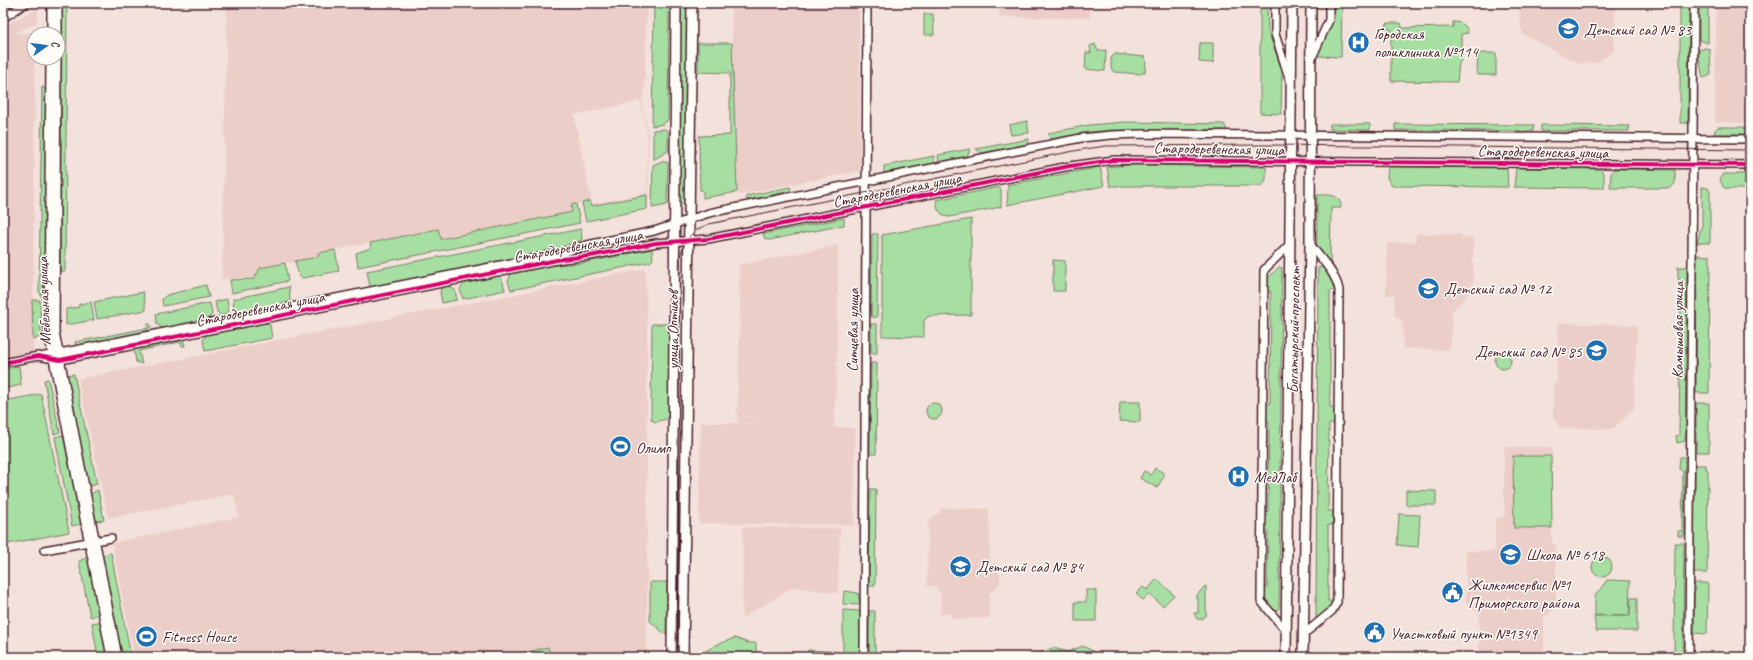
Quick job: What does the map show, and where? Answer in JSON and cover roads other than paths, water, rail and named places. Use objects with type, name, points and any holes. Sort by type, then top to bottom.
[{"type":"main road","name":"улица Оптиков","points":[[672,657],[676,3]]},
{"type":"main road","name":"улица Оптиков","points":[[683,657],[692,3]]},
{"type":"main road","name":"Богатырский проспект","points":[[1286,657],[1292,3]]},
{"type":"main road","name":"Богатырский проспект","points":[[1303,657],[1310,244],[1311,3]]},
{"type":"street","points":[[3,18],[26,3]]},
{"type":"street","points":[[51,3],[51,26]]},
{"type":"street","points":[[58,3],[58,26]]},
{"type":"street","name":"Ситцевая улица","points":[[864,657],[867,3]]},
{"type":"street","points":[[1275,3],[1275,34],[1291,83]]},
{"type":"street","points":[[1310,64],[1329,20],[1329,3]]},
{"type":"street","name":"Камышовая улица","points":[[1689,657],[1694,3]]},
{"type":"street","name":"Мебельная улица","points":[[50,66],[48,327],[92,541],[118,657]]},
{"type":"street","name":"Мебельная улица","points":[[54,357],[57,66]]},
{"type":"street","name":"Стародеревенская улица","points":[[54,357],[561,253],[674,224],[709,213],[1081,138],[1112,135],[1310,135],[1750,139]]},
{"type":"street","name":"Стародеревенская улица","points":[[54,357],[555,260],[590,256],[656,243],[708,239],[1070,166],[1114,160],[1750,165]]},
{"type":"street","points":[[1304,634],[1332,611],[1337,602],[1339,290],[1333,275],[1310,244]]},
{"type":"street","points":[[1286,631],[1261,601],[1261,562],[1264,270],[1289,245]]},
{"type":"street","points":[[3,363],[38,356],[54,357]]},
{"type":"street","points":[[44,550],[111,538]]},
{"type":"street","name":"Мебельная улица","points":[[92,541],[111,657]]},
{"type":"tram line","points":[[676,657],[680,257],[684,245],[690,236],[709,224],[1079,150],[1106,146],[1271,145],[1750,150]]},
{"type":"place","name":"Детский сад № 83","points":[[1569,29]]},
{"type":"place","name":"Городская поликлиника №114","points":[[1358,42]]},
{"type":"place","name":"Детский сад № 12","points":[[1429,288]]},
{"type":"place","name":"Детский сад № 85","points":[[1597,351]]},
{"type":"place","name":"Олимп","points":[[621,447]]},
{"type":"place","name":"МедЛаб","points":[[1239,476]]},
{"type":"place","name":"Школа № 618","points":[[1511,554]]},
{"type":"place","name":"Детский сад № 84","points":[[960,566]]},
{"type":"place","name":"Жилкомсервис №1 Приморского района","points":[[1453,593]]},
{"type":"place","name":"Участковый пункт №1349","points":[[1375,633]]},
{"type":"place","name":"Fitness House","points":[[146,636]]}]
